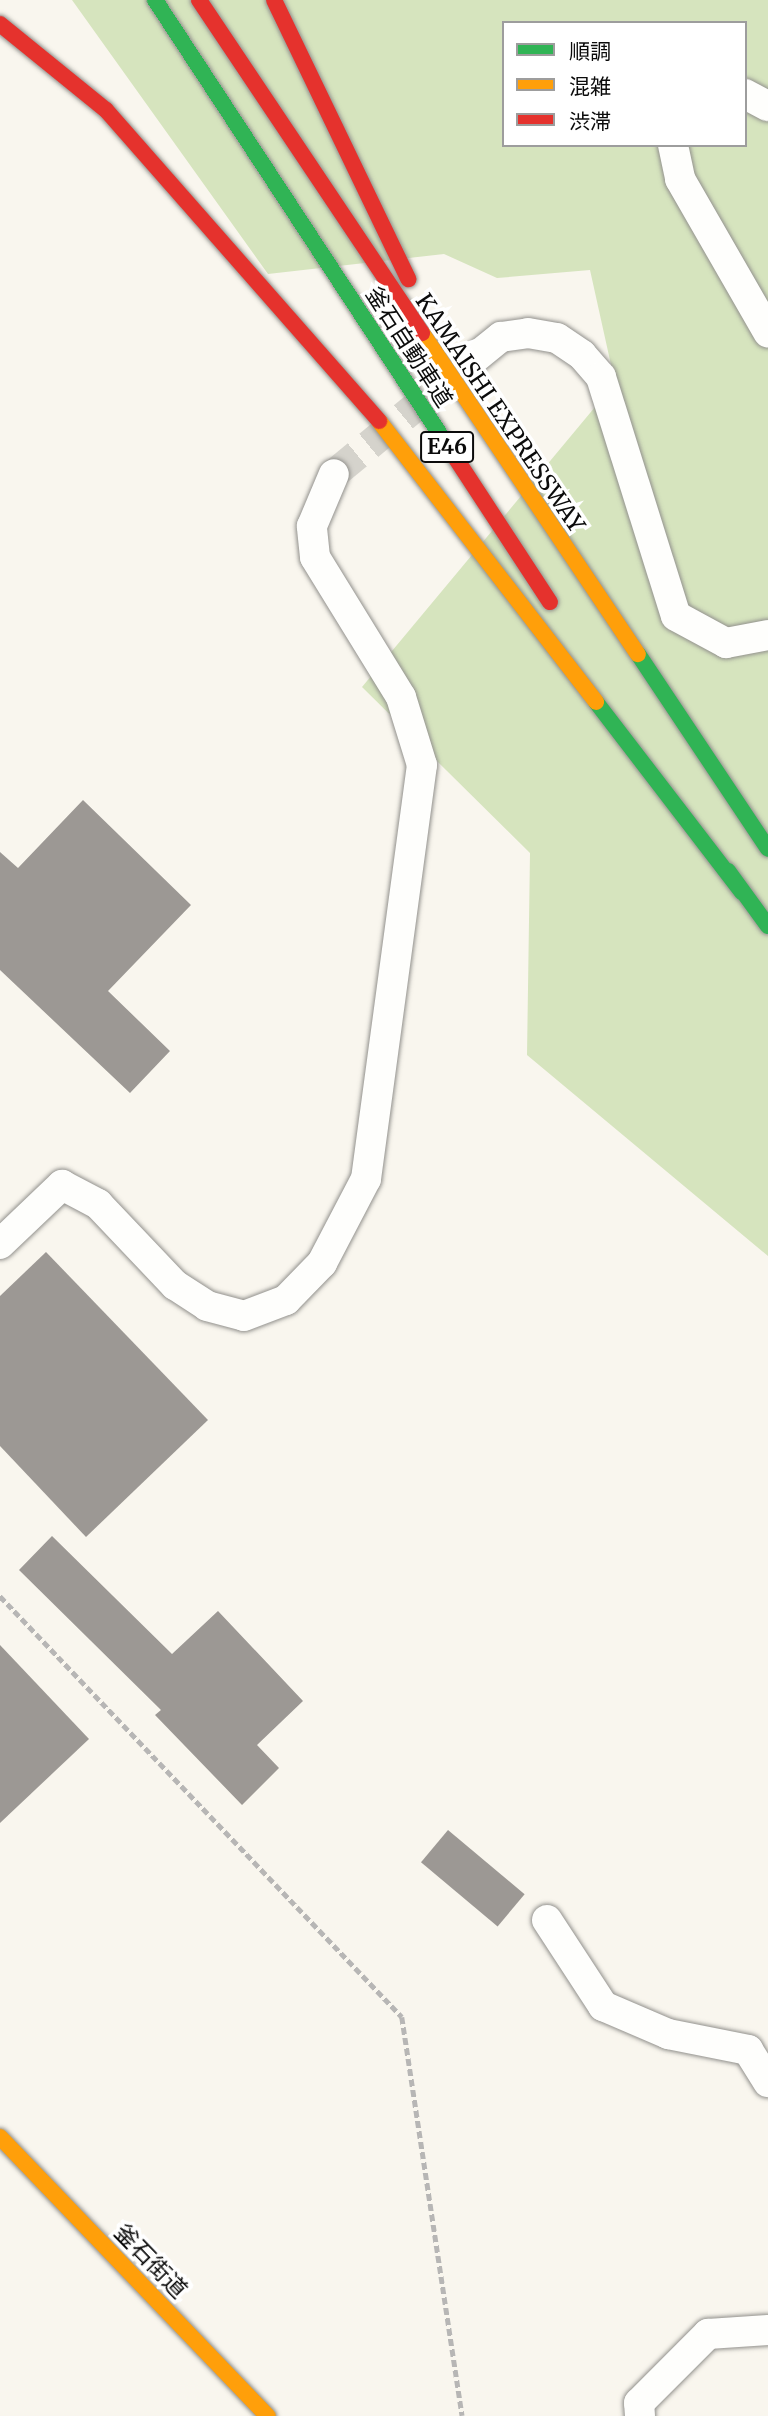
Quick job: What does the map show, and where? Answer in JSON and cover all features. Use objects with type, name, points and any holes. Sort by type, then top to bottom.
[{"type":"main road","name":"釜石自動車道","points":[[155,0],[558,614]]},
{"type":"main road","name":"KAMAISHI EXPRESSWAY","points":[[199,0],[506,465],[768,849]]},
{"type":"main road","points":[[274,0],[344,157],[506,465]]},
{"type":"main road","points":[[0,24],[106,110],[359,395],[768,926]]},
{"type":"main road","points":[[588,660],[742,892]]},
{"type":"main road","name":"釜石街道","points":[[0,2137],[268,2416]]},
{"type":"street","points":[[747,94],[768,106]]},
{"type":"street","points":[[673,147],[680,179],[768,332]]},
{"type":"street","points":[[476,357],[501,337],[528,332],[557,338],[582,355],[601,377],[676,616],[726,643],[768,635]]},
{"type":"street","points":[[0,1244],[62,1185],[98,1204],[175,1284],[207,1306],[244,1315],[286,1300],[322,1263],[366,1180],[422,765],[401,697],[315,557],[312,526],[334,474]]},
{"type":"street","points":[[547,1920],[603,2006],[668,2034],[748,2050],[768,2082]]},
{"type":"street","points":[[640,2416],[639,2403],[708,2334],[768,2330]]},
{"type":"path","points":[[0,1596],[402,2017],[462,2416]]},
{"type":"green space","points":[[72,0],[768,0],[768,1256],[527,1055],[530,853],[362,687],[615,383],[590,270],[497,278],[444,254],[268,274]]},
{"type":"building","points":[[83,800],[191,905],[108,991],[170,1051],[130,1093],[0,970],[0,852],[18,868]]},
{"type":"building","points":[[46,1252],[208,1420],[86,1537],[0,1446],[0,1296]]},
{"type":"building","points":[[52,1536],[172,1654],[218,1611],[303,1701],[257,1745],[279,1768],[242,1805],[155,1715],[161,1710],[19,1570]]},
{"type":"building","points":[[0,1645],[89,1739],[0,1823]]},
{"type":"building","points":[[448,1830],[525,1894],[498,1926],[421,1862]]},
{"type":"tunnel","points":[[334,474],[437,389]]},
{"type":"traffic: fast","points":[[155,0],[453,454]]},
{"type":"traffic: fast","points":[[638,654],[768,849]]},
{"type":"traffic: fast","points":[[596,702],[742,892]]},
{"type":"traffic: fast","points":[[728,871],[768,926]]},
{"type":"traffic: slow","points":[[422,333],[638,654]]},
{"type":"traffic: slow","points":[[379,421],[596,702]]},
{"type":"traffic: slow","points":[[0,2137],[268,2416]]},
{"type":"traffic: jam","points":[[199,0],[422,333]]},
{"type":"traffic: jam","points":[[274,0],[408,279]]},
{"type":"traffic: jam","points":[[0,24],[106,110],[379,421]]},
{"type":"traffic: jam","points":[[453,454],[550,602]]}]
